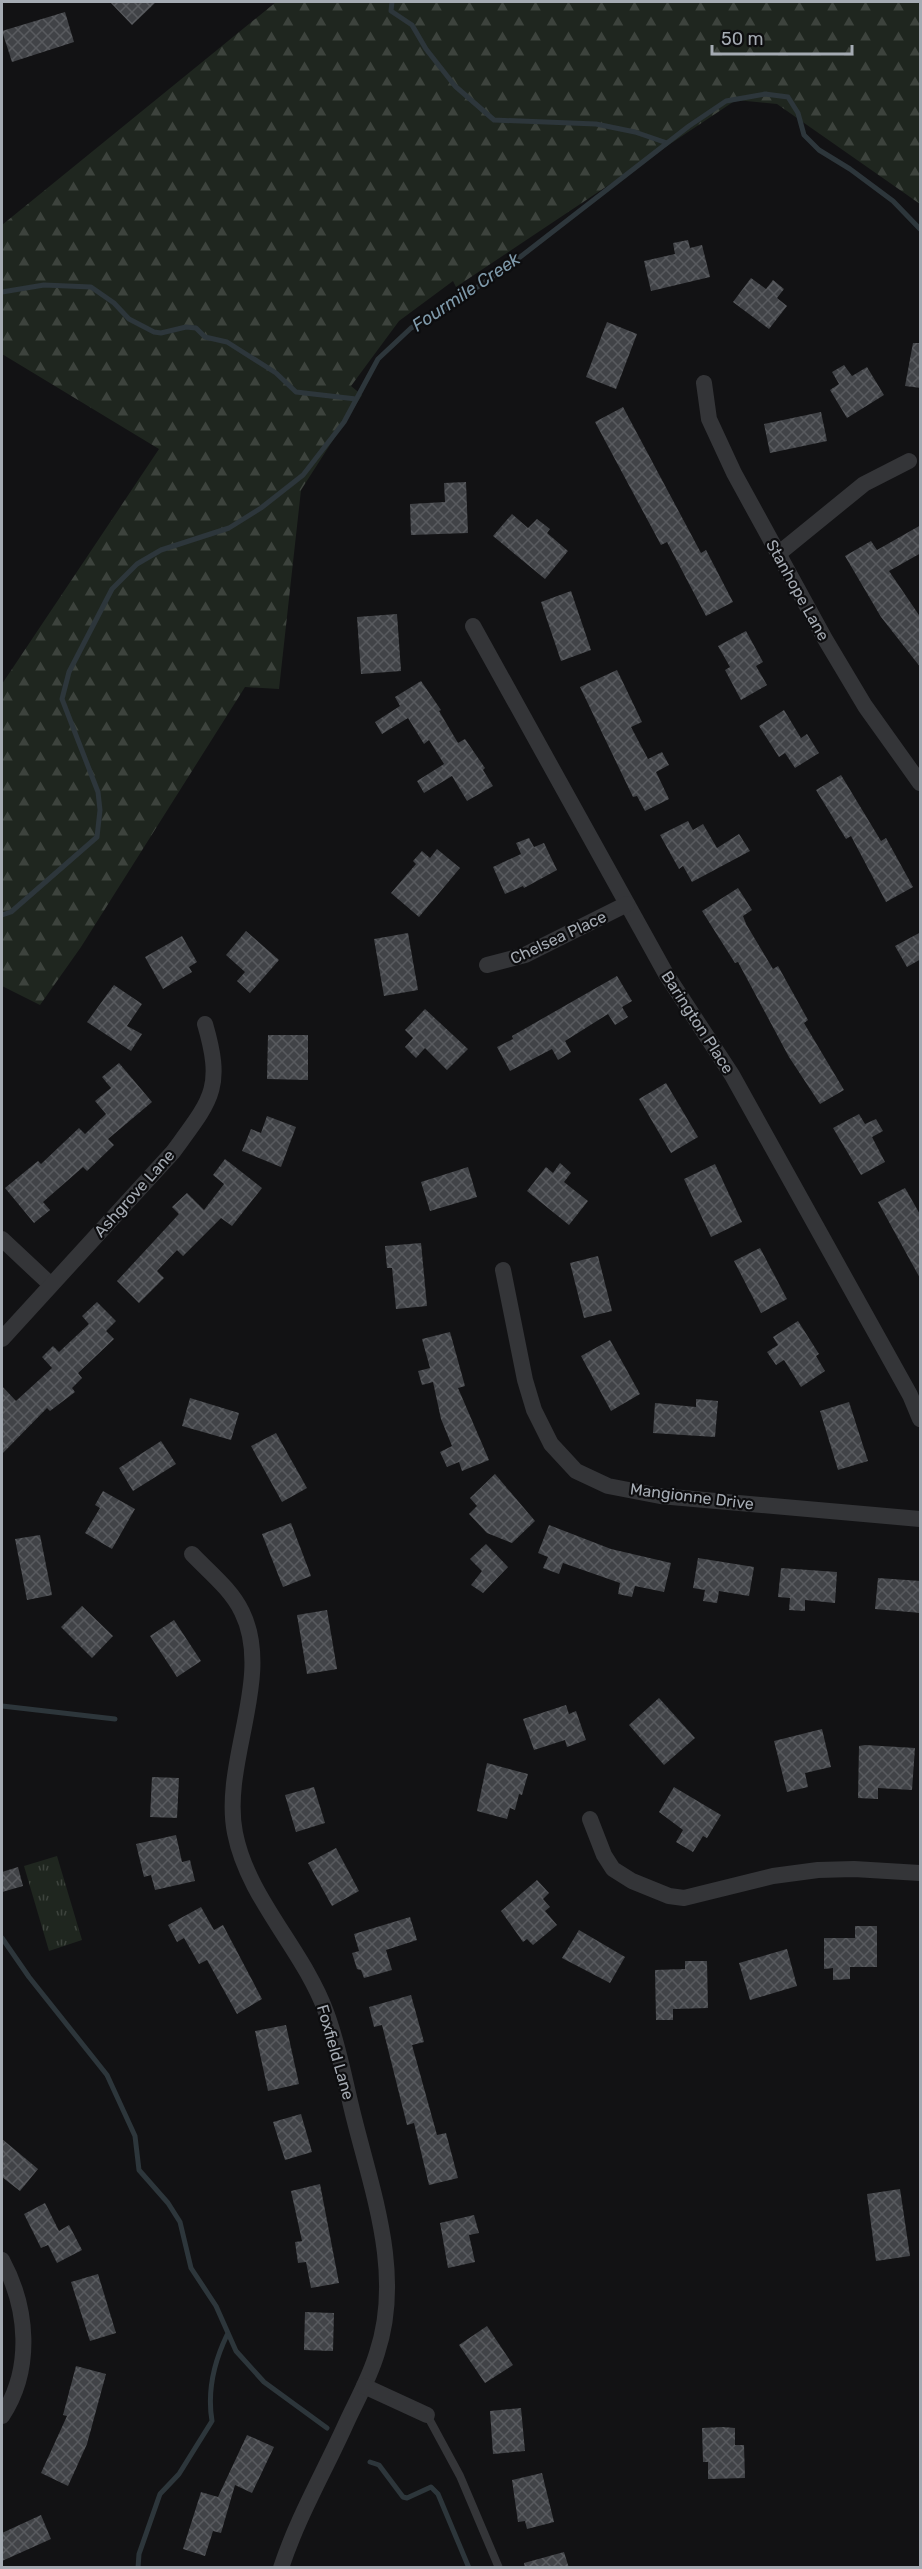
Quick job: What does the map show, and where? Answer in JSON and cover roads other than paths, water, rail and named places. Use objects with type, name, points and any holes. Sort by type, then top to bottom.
[{"type":"street","name":"Stanhope Lane","points":[[704,383],[709,419],[716,440],[777,554],[865,706],[921,783]]},
{"type":"street","points":[[777,554],[864,484],[909,461]]},
{"type":"street","name":"Barington Place","points":[[473,626],[666,974],[732,1075],[910,1395],[921,1419]]},
{"type":"street","name":"Chelsea Place","points":[[487,965],[525,955],[627,904]]},
{"type":"street","name":"Ashgrove Lane","points":[[2,1339],[173,1152],[195,1122],[209,1098],[216,1076],[206,1024]]},
{"type":"street","points":[[2,1239],[50,1284]]},
{"type":"street","name":"Mangionne Drive","points":[[503,1270],[525,1380],[534,1410],[550,1444],[584,1475],[608,1486],[660,1496],[921,1519]]},
{"type":"street","name":"Foxfield Lane","points":[[192,1554],[226,1589],[247,1623],[250,1678],[234,1780],[232,1810],[235,1834],[244,1865],[302,1964],[327,2014],[378,2216],[388,2271],[386,2314],[377,2356],[281,2568]]},
{"type":"street","points":[[590,1819],[604,1855],[613,1869],[632,1881],[669,1896],[684,1898],[773,1876],[818,1870],[854,1869],[921,1873]]},
{"type":"street","points":[[2,2260],[11,2277],[21,2311],[24,2350],[18,2383],[2,2416]]},
{"type":"street","points":[[364,2386],[427,2415]]},
{"type":"lane","points":[[427,2415],[460,2476],[499,2568]]},
{"type":"waterway","points":[[392,2],[391,11],[412,25],[426,49],[455,86],[494,120],[596,124],[635,132],[667,143]]},
{"type":"waterway","name":"Fourmile Creek","points":[[2,915],[11,912],[97,837],[100,810],[98,792],[62,699],[69,672],[112,589],[137,564],[161,550],[229,528],[261,508],[303,475],[344,422],[378,359],[411,328],[450,306],[515,261],[689,126],[726,101],[765,94],[788,97],[798,113],[804,135],[819,150],[850,169],[893,201],[920,229]]},
{"type":"waterway","points":[[2,292],[44,285],[91,287],[114,303],[129,319],[154,332],[161,333],[186,327],[196,328],[205,337],[227,342],[276,373],[296,392],[356,399]]},
{"type":"waterway","points":[[2,1706],[115,1719]]},
{"type":"waterway","points":[[2,1938],[29,1977],[107,2075],[135,2136],[139,2170],[168,2203],[180,2222],[191,2268],[216,2306],[236,2351],[264,2382],[327,2428]]},
{"type":"waterway","points":[[138,2568],[139,2554],[160,2494],[179,2474],[212,2421],[211,2388],[218,2356],[227,2335]]},
{"type":"waterway","points":[[370,2462],[379,2465],[403,2497],[407,2498],[431,2487],[438,2494],[469,2568]]}]
